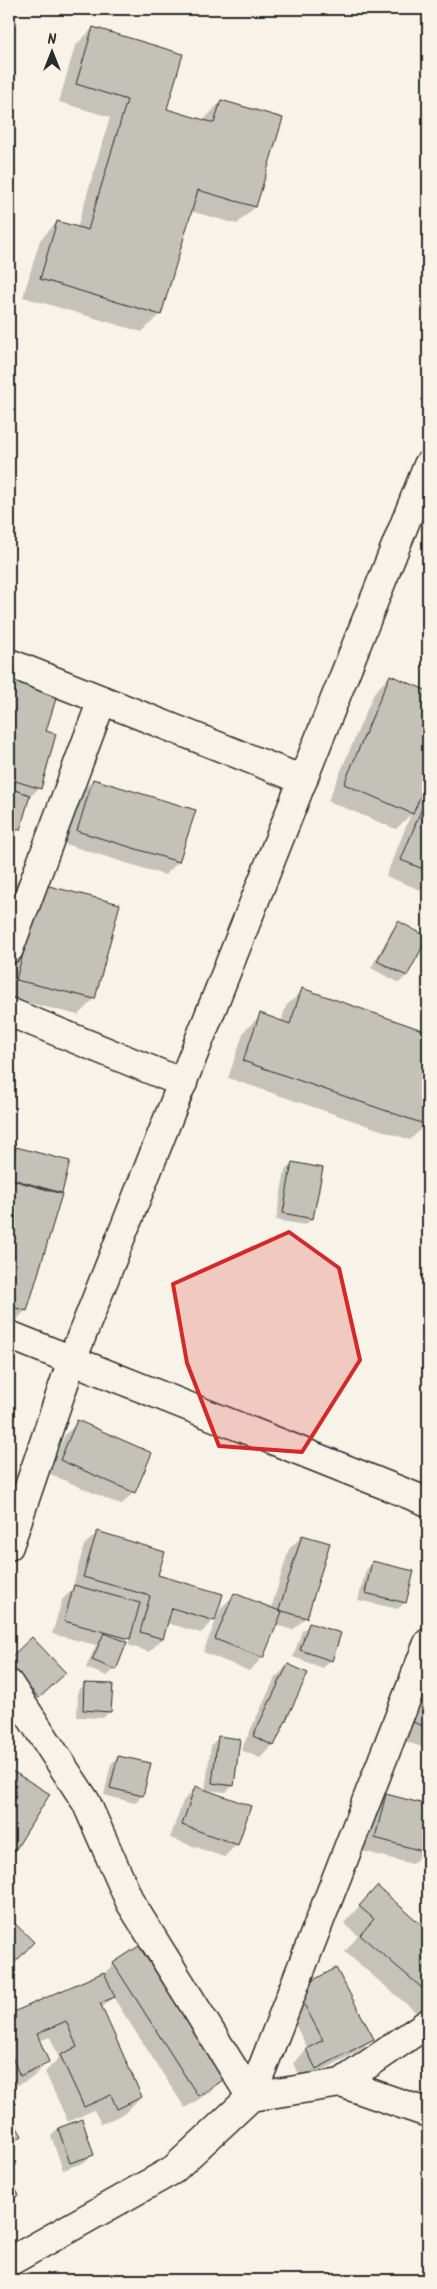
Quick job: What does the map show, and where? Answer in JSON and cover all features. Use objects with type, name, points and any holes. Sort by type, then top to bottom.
[{"type":"street","points":[[9,1546],[72,1360],[428,465]]},
{"type":"street","points":[[9,663],[303,780]]},
{"type":"street","points":[[9,949],[102,700]]},
{"type":"street","points":[[9,1012],[183,1082]]},
{"type":"street","points":[[9,1335],[428,1502]]},
{"type":"street","points":[[9,2262],[173,2170],[251,2097],[428,1644]]},
{"type":"street","points":[[9,1684],[86,1802],[130,1902],[251,2097]]},
{"type":"street","points":[[251,2097],[340,2083],[428,2023]]},
{"type":"street","points":[[340,2083],[428,2113]]},
{"type":"highlighted area","points":[[289,1232],[339,1268],[360,1360],[302,1452],[219,1446],[187,1363],[173,1284]]},
{"type":"building","points":[[93,27],[183,54],[167,109],[214,123],[221,100],[283,118],[256,207],[198,190],[161,315],[40,279],[57,221],[88,230],[127,100],[76,84]]},
{"type":"building","points":[[390,675],[428,691],[428,778],[413,814],[344,784]]},
{"type":"building","points":[[9,677],[58,692],[46,731],[56,734],[41,789],[9,779]]},
{"type":"building","points":[[93,779],[196,810],[179,862],[77,831]]},
{"type":"building","points":[[9,788],[30,795],[20,830],[9,827]]},
{"type":"building","points":[[428,793],[428,871],[401,860]]},
{"type":"building","points":[[41,884],[120,904],[95,999],[16,980]]},
{"type":"building","points":[[398,921],[428,937],[407,976],[377,961]]},
{"type":"building","points":[[302,988],[428,1032],[427,1125],[243,1061],[260,1013],[290,1024]]},
{"type":"building","points":[[16,1147],[70,1161],[62,1193],[9,1178]]},
{"type":"building","points":[[292,1162],[323,1168],[313,1219],[283,1213]]},
{"type":"building","points":[[9,1179],[62,1194],[27,1311],[9,1306]]},
{"type":"building","points":[[77,1420],[152,1453],[135,1493],[60,1460]]},
{"type":"building","points":[[97,1531],[165,1552],[158,1575],[223,1594],[215,1621],[172,1608],[163,1639],[140,1632],[150,1596],[83,1577]]},
{"type":"building","points":[[302,1535],[330,1543],[307,1618],[279,1610]]},
{"type":"building","points":[[372,1561],[414,1571],[406,1603],[365,1593]]},
{"type":"building","points":[[74,1585],[140,1603],[130,1639],[64,1621]]},
{"type":"building","points":[[234,1593],[282,1612],[263,1658],[215,1639]]},
{"type":"building","points":[[309,1623],[341,1633],[332,1661],[300,1650]]},
{"type":"building","points":[[104,1633],[127,1642],[116,1670],[92,1660]]},
{"type":"building","points":[[32,1637],[66,1673],[39,1698],[9,1666],[9,1659]]},
{"type":"building","points":[[288,1664],[308,1673],[274,1746],[253,1736]]},
{"type":"building","points":[[428,1679],[428,1728],[413,1722]]},
{"type":"building","points":[[84,1683],[113,1684],[111,1712],[83,1710]]},
{"type":"building","points":[[218,1736],[240,1739],[234,1786],[212,1783]]},
{"type":"building","points":[[118,1756],[151,1763],[143,1796],[110,1788]]},
{"type":"building","points":[[9,1769],[50,1794],[11,1857],[9,1856]]},
{"type":"building","points":[[195,1786],[251,1806],[238,1845],[182,1825]]},
{"type":"building","points":[[386,1794],[428,1805],[428,1843],[426,1852],[375,1838]]},
{"type":"building","points":[[377,1886],[424,1927],[428,1922],[428,1993],[360,1935],[374,1919],[359,1906]]},
{"type":"building","points":[[9,1918],[34,1942],[9,1969]]},
{"type":"building","points":[[139,1946],[225,2079],[198,2096],[113,1963]]},
{"type":"building","points":[[336,1968],[374,2039],[316,2069],[306,2049],[323,2040],[296,1989]]},
{"type":"building","points":[[104,1972],[115,1997],[100,2003],[142,2097],[117,2109],[111,2095],[84,2107],[60,2055],[77,2047],[66,2021],[37,2034],[49,2062],[20,2076],[9,2050],[9,2014]]},
{"type":"building","points":[[9,2114],[22,2136],[9,2144]]},
{"type":"building","points":[[82,2119],[94,2155],[70,2163],[58,2128]]},
{"type":"building","points":[[9,2179],[19,2195],[9,2201]]}]
